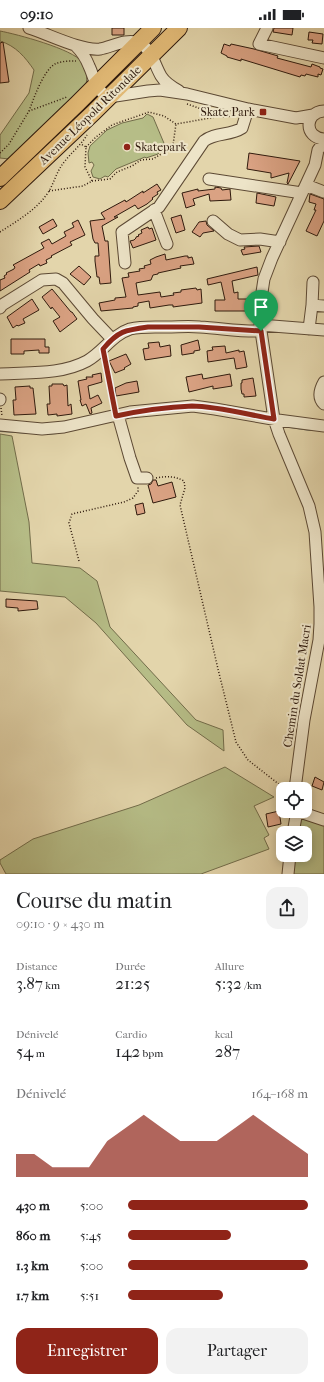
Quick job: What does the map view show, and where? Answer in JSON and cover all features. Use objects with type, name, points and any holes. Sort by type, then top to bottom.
[{"type":"highway","name":"Avenue Léopold Ritondale","points":[[0,178],[153,28]]},
{"type":"highway","name":"Avenue Léopold Ritondale","points":[[0,201],[110,97],[179,28]]},
{"type":"street","points":[[29,28],[45,31],[75,45],[98,49],[131,42],[138,43],[152,55],[161,76],[166,82],[186,99]]},
{"type":"street","points":[[267,28],[259,44],[324,58]]},
{"type":"street","points":[[75,45],[86,60],[96,85],[105,95],[110,97],[154,90],[186,99],[245,112],[296,118],[321,112]]},
{"type":"street","points":[[126,263],[122,232],[159,207],[204,141],[214,135],[235,132],[242,128],[245,112]]},
{"type":"street","points":[[311,132],[309,123],[321,112]]},
{"type":"street","points":[[296,118],[311,132],[319,138],[324,139]]},
{"type":"street","name":"Chemin du Soldat Macri","points":[[296,782],[304,720],[319,640],[320,607],[316,532],[300,484],[274,419],[260,328],[259,312],[264,279],[294,214],[321,146],[311,132]]},
{"type":"street","points":[[209,179],[324,192]]},
{"type":"street","points":[[154,210],[167,244]]},
{"type":"street","points":[[213,221],[228,234],[240,240],[260,239],[280,242]]},
{"type":"street","points":[[0,308],[2,305],[42,280],[56,279],[63,283],[93,319],[112,338]]},
{"type":"street","points":[[309,329],[313,282]]},
{"type":"street","points":[[312,305],[324,306]]},
{"type":"street","points":[[0,374],[58,370],[74,366],[87,361],[103,349],[112,338],[131,329],[148,327],[199,327],[324,330]]},
{"type":"street","points":[[324,382],[320,389],[320,395],[324,404]]},
{"type":"street","points":[[3,425],[42,429],[64,427],[130,412],[193,406],[324,426]]},
{"type":"street","points":[[117,415],[130,458],[142,478]]},
{"type":"street","points":[[312,816],[324,820]]},
{"type":"street","points":[[288,874],[289,862]]},
{"type":"path","points":[[0,153],[9,144],[29,111],[48,69],[56,64],[67,61],[77,61]]},
{"type":"path","points":[[29,111],[70,96]]},
{"type":"path","points":[[186,99],[213,113],[217,117]]},
{"type":"path","points":[[92,182],[85,167],[86,147],[112,124],[149,112],[164,116],[176,124],[245,112]]},
{"type":"path","points":[[49,191],[83,186],[92,182],[110,179],[117,172],[132,166],[141,160],[153,159],[159,156],[173,145],[176,124]]},
{"type":"path","points":[[0,232],[23,217],[36,206],[49,191],[57,173],[65,161],[81,144],[90,130]]},
{"type":"path","points":[[81,144],[86,147]]},
{"type":"path","points":[[103,349],[117,415]]},
{"type":"path","points":[[0,400],[3,425]]},
{"type":"path","points":[[79,561],[69,523],[72,514],[124,502],[133,498],[138,491],[142,478],[170,476],[177,477],[184,481],[185,488],[180,505],[236,742],[248,760],[276,782]]},
{"type":"green space","points":[[0,31],[44,43],[68,52],[82,62],[87,73],[86,86],[9,159],[0,158],[0,135],[29,93],[34,70],[20,52],[0,41]]},
{"type":"green space","name":"Skatepark","points":[[147,114],[153,117],[166,148],[161,150],[158,154],[145,157],[116,169],[108,177],[105,176],[100,179],[93,177],[91,171],[94,165],[92,162],[89,163],[88,153],[90,146],[107,130],[122,123],[143,118]]},
{"type":"green space","points":[[0,434],[12,436],[29,522],[32,563],[80,568],[97,581],[110,627],[196,720],[223,730],[224,751],[187,725],[96,623],[65,597],[0,591]]},
{"type":"green space","points":[[225,767],[274,797],[254,806],[269,835],[264,838],[269,849],[201,874],[6,874],[0,863],[0,860],[33,839],[139,805]]},
{"type":"green space","points":[[301,818],[309,818],[324,822],[324,874],[292,874],[294,862],[312,862],[312,826],[299,826]]},
{"type":"building","points":[[112,28],[124,28],[124,35],[112,35]]},
{"type":"building","points":[[274,28],[293,28],[292,35],[273,32]]},
{"type":"building","points":[[309,32],[323,34],[322,44],[312,43],[313,40],[308,40]]},
{"type":"building","points":[[3,42],[9,82],[0,83],[0,43]]},
{"type":"building","points":[[224,44],[254,49],[278,56],[277,58],[311,67],[312,64],[323,69],[321,75],[318,74],[318,77],[306,74],[305,76],[301,75],[300,77],[241,59],[241,61],[227,57],[221,53]]},
{"type":"building","points":[[249,153],[300,161],[288,184],[289,173],[271,178],[271,173],[247,169]]},
{"type":"building","points":[[157,184],[161,190],[157,192],[158,194],[147,204],[138,209],[135,205],[102,226],[105,241],[108,241],[111,283],[100,284],[99,277],[97,277],[95,261],[95,256],[99,256],[98,243],[95,243],[93,239],[90,221],[105,219],[101,213],[125,200],[126,202]]},
{"type":"building","points":[[215,187],[221,188],[222,190],[230,189],[231,200],[210,201],[209,194],[193,199],[195,205],[186,208],[182,193],[198,189],[198,191],[215,189]]},
{"type":"building","points":[[257,193],[276,197],[274,206],[256,203]]},
{"type":"building","points":[[310,194],[324,199],[324,221],[317,236],[306,231],[316,210],[314,210],[316,204],[309,202]]},
{"type":"building","points":[[181,215],[185,230],[176,233],[171,218]]},
{"type":"building","points":[[53,219],[57,226],[43,234],[39,227]]},
{"type":"building","points":[[78,220],[85,235],[70,242],[72,245],[51,256],[52,257],[46,260],[47,263],[40,266],[39,264],[29,270],[30,272],[0,291],[0,280],[5,278],[4,276],[7,274],[6,273],[14,269],[15,267],[13,265],[44,248],[41,243],[49,239],[52,244],[66,236],[64,232],[74,227],[72,223]]},
{"type":"building","points":[[206,221],[207,225],[214,231],[203,233],[200,237],[192,232],[199,222]]},
{"type":"building","points":[[148,227],[149,229],[152,228],[156,240],[133,248],[130,241],[134,240],[142,233],[141,230]]},
{"type":"building","points":[[259,246],[261,252],[243,255],[241,250],[245,249],[244,247]]},
{"type":"building","points":[[165,254],[166,260],[185,256],[188,256],[188,258],[192,257],[194,264],[180,266],[181,268],[158,273],[153,275],[151,280],[136,283],[138,295],[160,292],[161,297],[174,295],[173,293],[181,292],[181,290],[196,288],[197,290],[201,289],[202,303],[173,307],[173,305],[169,305],[150,308],[149,301],[138,303],[138,306],[133,308],[101,311],[99,303],[115,300],[115,298],[126,297],[122,278],[129,277],[128,273],[140,271],[139,269],[145,268],[144,266],[151,264],[150,260]]},
{"type":"building","points":[[79,266],[91,277],[84,285],[70,274]]},
{"type":"building","points":[[257,267],[258,275],[232,281],[234,293],[238,292],[238,299],[249,299],[249,311],[215,311],[215,300],[225,300],[221,282],[208,285],[207,279]]},
{"type":"building","points":[[52,289],[77,319],[60,332],[53,321],[60,317],[52,307],[51,309],[42,297]]},
{"type":"building","points":[[32,299],[39,310],[23,319],[25,323],[18,326],[17,325],[13,328],[7,317]]},
{"type":"building","points":[[11,339],[45,339],[45,347],[49,347],[49,353],[39,353],[39,350],[24,351],[24,354],[11,354]]},
{"type":"building","points":[[198,340],[200,350],[194,351],[194,353],[182,355],[181,345]]},
{"type":"building","points":[[159,342],[160,347],[170,345],[171,356],[145,360],[143,349],[149,348],[148,343]]},
{"type":"building","points":[[225,346],[226,353],[239,350],[239,352],[244,351],[247,367],[236,369],[234,358],[208,362],[207,351],[213,350],[212,347]]},
{"type":"building","points":[[126,354],[131,364],[124,368],[125,369],[115,373],[109,361]]},
{"type":"building","points":[[101,373],[102,382],[88,386],[90,399],[98,395],[102,403],[91,408],[92,413],[90,414],[86,404],[82,406],[78,381]]},
{"type":"building","points":[[202,374],[203,379],[230,374],[232,386],[213,389],[213,386],[189,392],[186,377]]},
{"type":"building","points":[[253,378],[256,396],[244,397],[241,389],[242,380]]},
{"type":"building","points":[[137,381],[139,392],[116,396],[115,388],[126,383]]},
{"type":"building","points":[[52,384],[67,385],[68,406],[71,404],[72,414],[57,416],[57,414],[48,415],[47,404],[50,404],[49,386],[52,386]]},
{"type":"building","points":[[30,386],[30,388],[33,388],[36,414],[14,415],[13,400],[16,400],[15,387]]},
{"type":"building","points":[[153,480],[156,480],[158,486],[172,482],[176,497],[153,503],[148,485],[151,484]]},
{"type":"building","points":[[143,503],[145,513],[137,515],[135,505]]},
{"type":"building","points":[[6,599],[37,601],[38,609],[18,611],[18,608],[6,607]]},
{"type":"building","points":[[315,777],[324,782],[322,790],[312,786]]},
{"type":"building","points":[[276,812],[276,818],[280,818],[281,824],[268,827],[266,814]]},
{"type":"waterway","points":[[284,426],[310,430]]},
{"type":"waterway","points":[[0,431],[31,433]]},
{"type":"waterway","points":[[43,434],[57,433]]},
{"type":"place","name":"Skate Park","points":[[263,112]]},
{"type":"place","name":"Skatepark","points":[[127,147]]},
{"type":"route","points":[[148,327],[199,327],[261,331],[274,419],[193,406],[130,412],[116,416],[103,349],[112,338],[120,333],[131,329],[148,327]]}]
